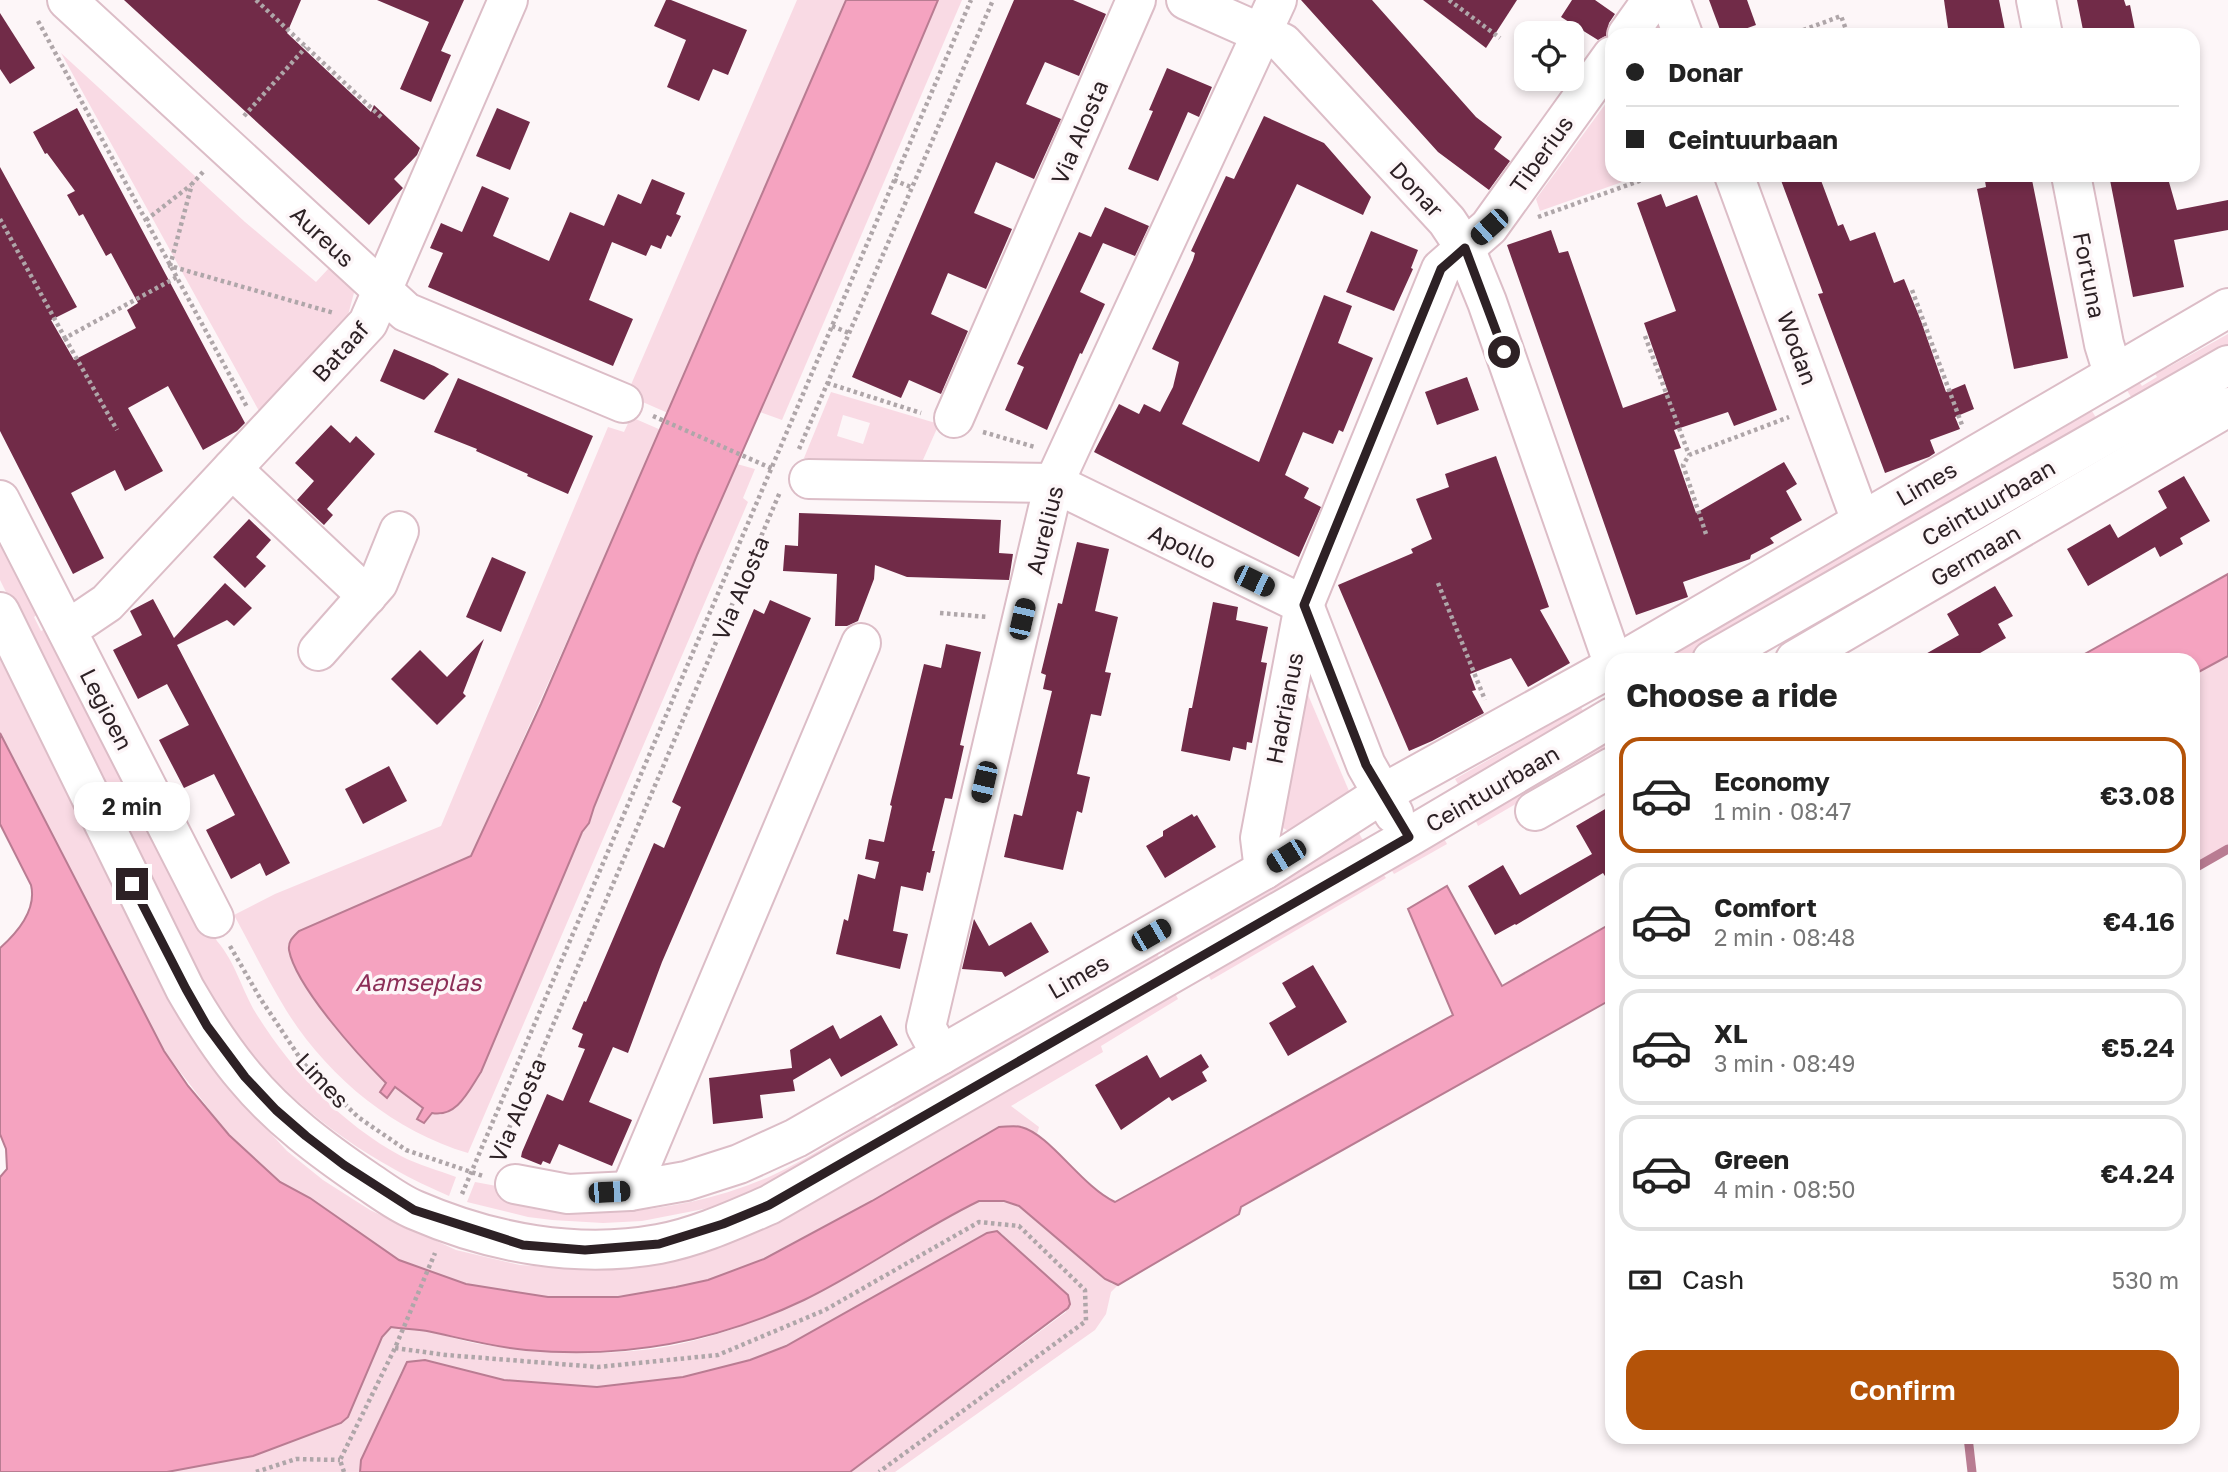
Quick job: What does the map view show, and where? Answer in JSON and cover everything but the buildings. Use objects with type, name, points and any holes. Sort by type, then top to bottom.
[{"type":"street","name":"Bataaf","points":[[67,630],[107,603],[262,435],[375,307],[508,0]]},
{"type":"street","name":"Via Alosta","points":[[954,418],[1136,0]]},
{"type":"street","name":"Donar","points":[[1186,0],[1270,17],[1283,43],[1447,221],[1477,237],[1487,302],[1610,653]]},
{"type":"street","points":[[1632,28],[1652,0]]},
{"type":"street","points":[[1670,0],[1680,28]]},
{"type":"street","points":[[2036,0],[2042,28]]},
{"type":"street","name":"Aureus","points":[[50,6],[224,144],[375,307],[406,312],[640,410]]},
{"type":"street","name":"Aurelius","points":[[941,1055],[926,1027],[1054,483],[1270,17]]},
{"type":"street","name":"Tiberius","points":[[1477,237],[1605,65]]},
{"type":"street","name":"Wodan","points":[[1737,182],[1861,521]]},
{"type":"street","name":"Fortuna","points":[[2072,182],[2104,344],[2113,373]]},
{"type":"street","name":"Hadrianus","points":[[1264,870],[1260,838],[1304,605],[1441,269],[1477,237]]},
{"type":"street","name":"Limes","points":[[1636,653],[2228,308]]},
{"type":"street","name":"Ceintuurbaan","points":[[1724,653],[2228,365]]},
{"type":"street","name":"Germaan","points":[[1808,653],[2228,407]]},
{"type":"street","points":[[2137,416],[2155,449]]},
{"type":"street","points":[[232,468],[367,596]]},
{"type":"street","name":"Apollo","points":[[797,472],[1054,483],[1304,605]]},
{"type":"street","name":"Legioen","points":[[0,500],[214,918]]},
{"type":"street","points":[[318,651],[378,583],[399,531]]},
{"type":"street","points":[[1304,605],[1366,765],[1409,837]]},
{"type":"street","name":"Ceintuurbaan","points":[[0,612],[186,989],[207,1026],[245,1077],[276,1110],[306,1136],[381,1190],[414,1210],[523,1245],[585,1250],[659,1244],[723,1224],[769,1205],[1605,721]]},
{"type":"street","points":[[630,1191],[861,643]]},
{"type":"street","name":"Limes","points":[[499,1175],[568,1194],[630,1191],[686,1181],[739,1164],[796,1138],[1264,870],[1382,793],[1605,671]]},
{"type":"street","points":[[1535,811],[1605,771]]},
{"type":"path","points":[[256,0],[381,117]]},
{"type":"path","name":"Via Alosta","points":[[471,1173],[971,0]]},
{"type":"path","name":"Via Alosta","points":[[499,1175],[797,472],[849,333],[993,0]]},
{"type":"path","points":[[1449,0],[1500,38]]},
{"type":"path","points":[[50,6],[146,220],[262,435]]},
{"type":"path","points":[[1809,28],[1841,16],[1845,28]]},
{"type":"path","points":[[146,220],[192,184],[306,47]]},
{"type":"path","points":[[894,180],[913,188]]},
{"type":"path","points":[[1477,237],[1636,182]]},
{"type":"path","points":[[170,266],[192,184]]},
{"type":"path","points":[[0,219],[117,430]]},
{"type":"path","points":[[170,266],[375,307]]},
{"type":"path","points":[[65,338],[177,277]]},
{"type":"path","points":[[1912,290],[1973,456]]},
{"type":"path","points":[[832,326],[849,333]]},
{"type":"path","points":[[1645,336],[1689,455]]},
{"type":"path","points":[[1706,534],[1683,465],[1689,455],[1819,406]]},
{"type":"path","points":[[640,410],[771,468]]},
{"type":"path","points":[[1438,583],[1497,730]]},
{"type":"path","points":[[940,614],[1022,619]]},
{"type":"path","name":"Limes","points":[[214,918],[260,998],[304,1064],[358,1117],[406,1150],[471,1173],[499,1175]]},
{"type":"path","points":[[395,1348],[446,1355],[598,1367],[718,1355],[825,1310],[979,1222],[1019,1226],[1085,1290],[1086,1321],[879,1472]]},
{"type":"path","points":[[344,1472],[340,1460],[395,1348],[435,1253]]},
{"type":"path","points":[[256,1472],[296,1459],[340,1460]]},
{"type":"shaded area","points":[[797,0],[845,0],[668,413],[638,400],[640,391],[630,387]]},
{"type":"shaded area","points":[[938,0],[962,0],[782,420],[760,412]]},
{"type":"shaded area","points":[[61,53],[245,222],[316,282],[329,268],[355,289],[347,319],[264,420]]},
{"type":"shaded area","points":[[1605,105],[1605,182],[1622,182],[1540,211],[1536,199]]},
{"type":"shaded area","points":[[2228,334],[2228,345],[2133,400],[2123,384],[2135,376],[2142,386],[2157,377],[2152,368],[2162,361],[2167,368]]},
{"type":"shaded area","points":[[831,392],[939,424],[922,462],[804,458]],"holes":[[[843,415],[870,423],[863,444],[837,436]]]},
{"type":"shaded area","points":[[2092,411],[2098,421],[1696,653],[1674,653]]},
{"type":"shaded area","points":[[631,417],[661,430],[471,856],[299,931],[299,975],[343,1037],[387,1083],[380,1092],[387,1097],[394,1087],[432,1113],[440,1115],[458,1105],[481,1072],[582,832],[589,823],[697,555],[737,464],[755,469],[743,498],[748,502],[468,1153],[414,1131],[388,1115],[364,1098],[321,1057],[286,1010],[234,915],[275,894],[441,826],[608,427],[624,432]]},
{"type":"shaded area","points":[[0,539],[38,614],[34,617],[41,631],[53,625],[217,941],[271,1036],[320,1095],[359,1128],[401,1156],[456,1177],[449,1196],[385,1164],[326,1125],[273,1077],[227,1022],[172,926],[0,580]]},
{"type":"shaded area","points":[[0,648],[210,1063],[287,1151],[323,1180],[370,1210],[456,1250],[520,1265],[565,1268],[617,1266],[1173,989],[1178,999],[1101,1046],[1103,1052],[1011,1106],[1039,1127],[1037,1134],[1018,1126],[999,1127],[872,1201],[746,1267],[708,1280],[647,1293],[596,1298],[548,1297],[466,1284],[399,1260],[310,1198],[280,1182],[229,1135],[164,1051],[0,733]]},
{"type":"shaded area","points":[[2228,655],[2228,847],[2200,862],[2200,671]]},
{"type":"shaded area","points":[[1300,676],[1349,791],[1348,798],[1290,832],[1280,826]]},
{"type":"shaded area","points":[[1581,707],[1586,717],[1461,789],[1455,779]]},
{"type":"shaded area","points":[[1605,740],[1605,759],[1531,795],[1478,826],[1474,817]]},
{"type":"shaded area","points":[[1356,828],[1364,842],[1168,959],[1163,950]]},
{"type":"shaded area","points":[[1442,835],[1447,844],[1394,874],[1389,866]]},
{"type":"shaded area","points":[[1381,871],[1386,878],[1211,980],[1206,971]]},
{"type":"shaded area","points":[[1156,952],[1162,962],[801,1171],[740,1198],[714,1207],[642,1221],[603,1223],[528,1217],[467,1202],[475,1182],[528,1192],[531,1197],[529,1208],[549,1211],[552,1201],[613,1204],[614,1212],[694,1201],[752,1184],[877,1118],[894,1107],[889,1098]]},
{"type":"shaded area","points":[[994,1200],[1019,1206],[1112,1284],[1118,1285],[1111,1292],[1106,1314],[1095,1330],[895,1472],[850,1472],[1066,1312],[1068,1295],[1001,1233],[987,1233],[804,1337],[750,1360],[683,1377],[597,1387],[504,1380],[425,1360],[402,1370],[361,1460],[360,1472],[167,1472],[253,1456],[341,1423],[382,1337],[391,1327],[427,1331],[479,1344],[561,1352],[623,1352],[687,1342],[729,1330],[811,1296],[965,1208],[979,1201]]},
{"type":"water","name":"Aamseplas","points":[[846,0],[938,0],[697,555],[589,823],[582,832],[481,1072],[455,1107],[449,1111],[432,1113],[424,1123],[417,1119],[423,1108],[395,1087],[387,1098],[380,1092],[386,1083],[345,1039],[303,983],[289,950],[290,942],[299,931],[471,856],[541,704]]},
{"type":"water","points":[[2228,574],[2228,656],[2200,671],[2200,653],[2087,653]]},
{"type":"water","points":[[0,733],[164,1051],[188,1086],[229,1135],[280,1182],[310,1198],[399,1260],[466,1284],[548,1297],[618,1297],[676,1287],[708,1280],[764,1259],[872,1201],[999,1127],[1018,1126],[1043,1139],[1090,1185],[1115,1202],[1453,1015],[1408,909],[1447,886],[1502,986],[1605,927],[1605,1003],[1241,1207],[1239,1214],[1118,1285],[1105,1279],[1019,1206],[1004,1201],[979,1201],[804,1300],[771,1315],[703,1337],[633,1349],[562,1352],[513,1349],[427,1331],[391,1327],[382,1337],[348,1417],[341,1423],[253,1456],[167,1472],[0,1472],[0,1177],[7,1169],[6,1149],[0,1134],[0,948],[29,912],[32,894],[31,885],[0,824]]},
{"type":"water","points":[[997,1231],[1068,1295],[1068,1308],[850,1472],[360,1472],[361,1460],[407,1362],[425,1360],[504,1380],[597,1387],[683,1377],[750,1360],[786,1346],[987,1233]]},
{"type":"waterway","points":[[2200,865],[2228,849]]},
{"type":"waterway","points":[[1969,1444],[1972,1472]]},
{"type":"route","points":[[132,884],[207,1026],[245,1077],[276,1110],[306,1136],[344,1165],[414,1210],[523,1245],[585,1250],[659,1244],[723,1224],[769,1205],[1409,837],[1366,765],[1304,605],[1441,269],[1465,248],[1504,352]]}]
